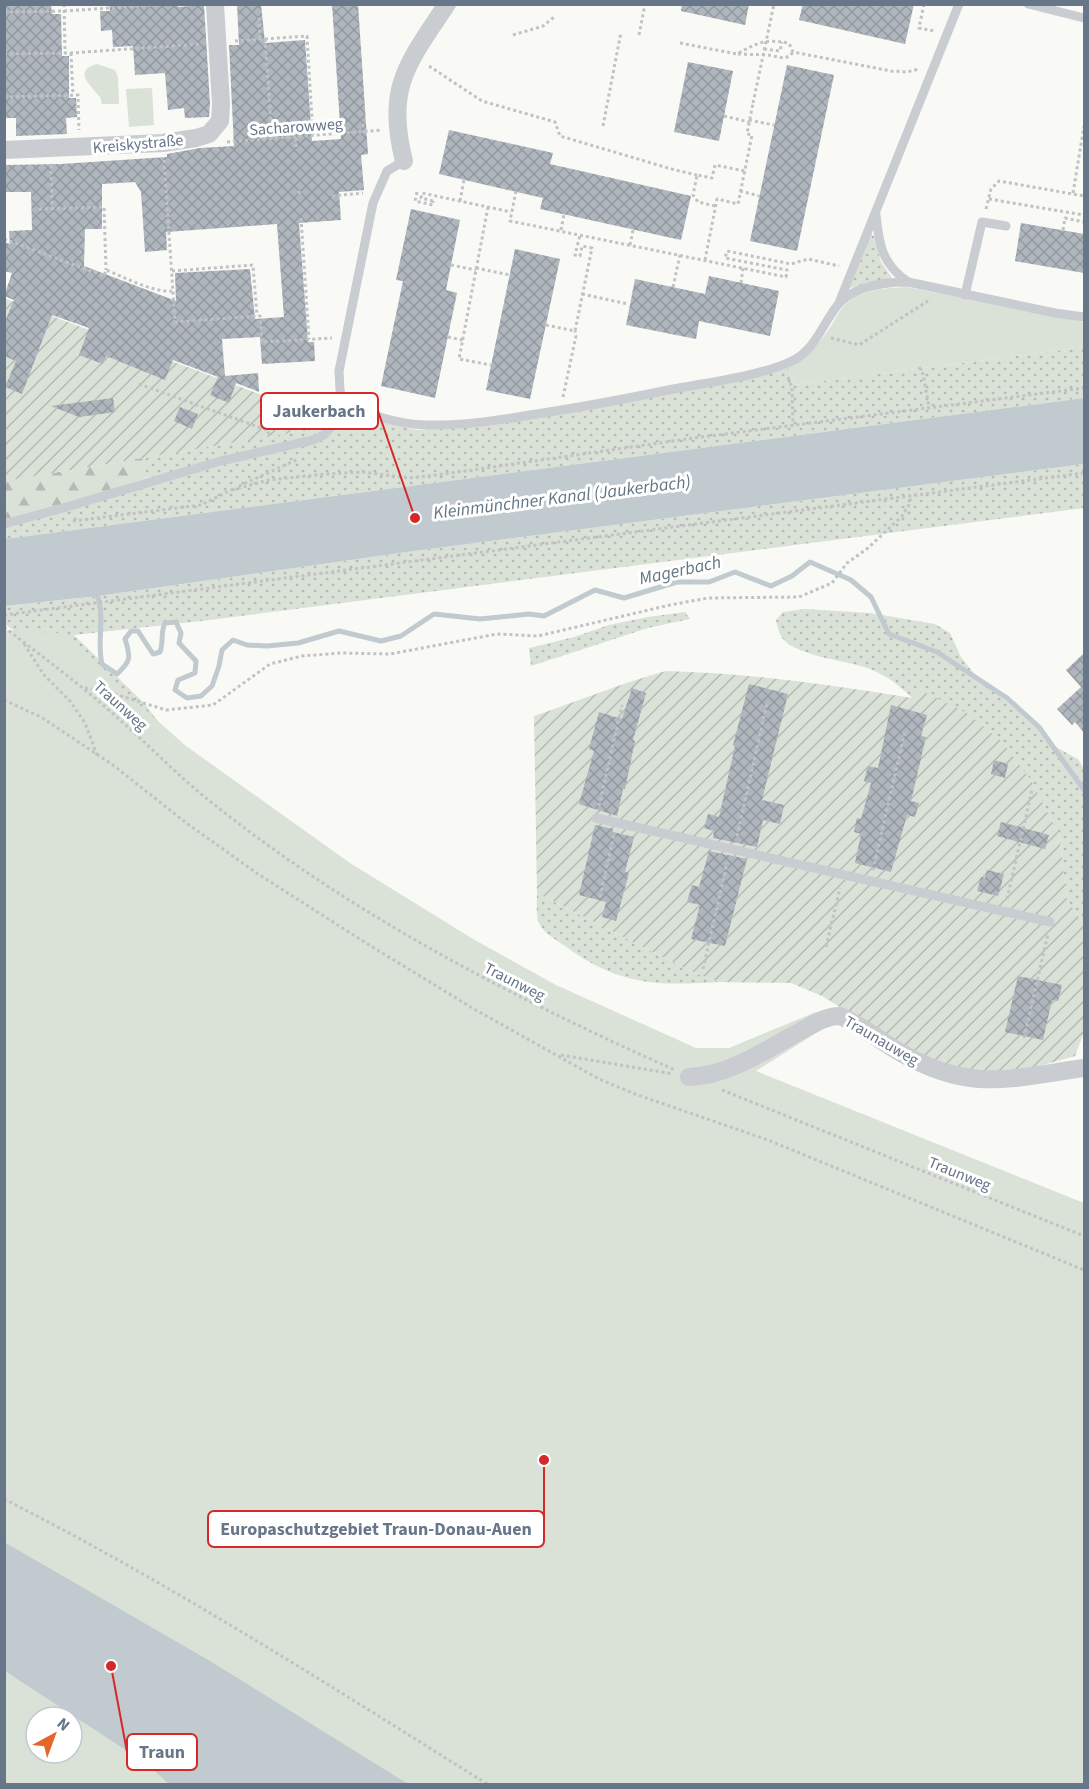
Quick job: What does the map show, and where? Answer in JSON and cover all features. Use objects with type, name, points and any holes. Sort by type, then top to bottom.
[{"type":"street","points":[[209,134],[220,121],[221,104],[215,4]]},
{"type":"street","points":[[404,161],[398,133],[397,114],[403,74],[447,4]]},
{"type":"street","name":"Kreiskystraße","points":[[4,150],[50,150],[163,143],[209,134]]},
{"type":"street","name":"Traunauweg","points":[[689,1077],[717,1073],[831,1016],[840,1016],[924,1065],[972,1080],[996,1081],[1084,1068]]},
{"type":"lane","points":[[343,402],[382,417],[406,423],[425,425],[494,420],[740,376],[784,364],[805,352],[820,334],[838,305],[959,4]]},
{"type":"lane","points":[[1028,4],[1084,18]]},
{"type":"lane","points":[[4,524],[221,461],[313,440],[324,435],[336,421],[343,402],[339,371],[368,224],[376,195],[387,171],[404,161]]},
{"type":"lane","points":[[876,211],[880,246],[887,262],[908,282]]},
{"type":"lane","points":[[965,295],[982,222],[1006,226]]},
{"type":"lane","points":[[838,305],[853,294],[871,287],[890,282],[908,282],[1084,317]]},
{"type":"lane","points":[[596,818],[1050,922]]},
{"type":"path","points":[[64,4],[65,53]]},
{"type":"path","points":[[4,12],[64,11],[172,4]]},
{"type":"path","points":[[639,35],[645,4]]},
{"type":"path","points":[[705,260],[717,200],[738,204],[752,135],[747,134],[749,121],[774,4]]},
{"type":"path","points":[[924,4],[920,28],[948,34]]},
{"type":"path","points":[[513,35],[543,26],[554,17]]},
{"type":"path","points":[[259,18],[260,39]]},
{"type":"path","points":[[603,126],[621,32]]},
{"type":"path","points":[[4,54],[71,53],[307,36],[314,136]]},
{"type":"path","points":[[265,39],[272,139]]},
{"type":"path","points":[[737,54],[761,41],[789,43],[793,52]]},
{"type":"path","points":[[764,49],[780,51],[782,42]]},
{"type":"path","points":[[680,43],[737,54],[784,57],[790,56],[793,52]]},
{"type":"path","points":[[793,52],[907,72],[937,61]]},
{"type":"path","points":[[71,53],[73,95]]},
{"type":"path","points":[[425,66],[438,71],[455,85],[482,101],[555,122],[560,136],[675,170],[712,178],[715,165],[745,171]]},
{"type":"path","points":[[4,96],[78,95],[80,148]]},
{"type":"path","points":[[724,116],[774,125]]},
{"type":"path","points":[[363,124],[364,133]]},
{"type":"path","points":[[1073,194],[1084,126]]},
{"type":"path","name":"Sacharowweg","points":[[209,134],[225,142],[364,133],[387,129]]},
{"type":"path","points":[[296,138],[296,147]]},
{"type":"path","points":[[163,143],[169,207],[174,322],[261,316],[262,342],[346,337]]},
{"type":"path","points":[[50,150],[52,208]]},
{"type":"path","points":[[697,175],[693,195],[698,202],[716,206]]},
{"type":"path","points":[[460,201],[464,180]]},
{"type":"path","points":[[982,222],[991,189],[999,181],[1084,196]]},
{"type":"path","points":[[299,191],[300,196]]},
{"type":"path","points":[[516,191],[510,220],[786,277],[787,270],[725,258],[727,250],[791,264],[808,259],[853,270]]},
{"type":"path","points":[[740,191],[759,196]]},
{"type":"path","points":[[417,192],[415,201],[433,205],[433,201],[421,198],[422,193],[512,212]]},
{"type":"path","points":[[332,196],[369,193],[376,195]]},
{"type":"path","points":[[988,199],[1084,215]]},
{"type":"path","points":[[4,239],[104,276],[106,270],[104,207],[39,208]]},
{"type":"path","points":[[488,207],[459,359],[491,365]]},
{"type":"path","points":[[561,231],[564,214]]},
{"type":"path","points":[[301,218],[309,339]]},
{"type":"path","points":[[1063,230],[1065,218],[1084,222]]},
{"type":"path","points":[[630,245],[633,230]]},
{"type":"path","points":[[560,410],[592,248],[582,246],[579,256],[575,255],[580,235]]},
{"type":"path","points":[[673,287],[680,255]]},
{"type":"path","points":[[171,271],[253,265],[257,316]]},
{"type":"path","points":[[451,265],[510,275]]},
{"type":"path","points":[[741,283],[743,268]]},
{"type":"path","points":[[106,270],[165,292],[172,291]]},
{"type":"path","points":[[820,334],[859,345],[945,291]]},
{"type":"path","points":[[582,294],[628,304]]},
{"type":"path","points":[[546,325],[575,331]]},
{"type":"path","points":[[448,337],[463,340]]},
{"type":"path","points":[[784,364],[792,388],[793,425]]},
{"type":"path","points":[[919,367],[923,374],[929,407]]},
{"type":"path","points":[[139,384],[267,430],[275,449]]},
{"type":"path","points":[[232,490],[269,480],[325,474],[363,472],[409,478],[437,475],[793,425],[1084,388]]},
{"type":"path","points":[[72,521],[201,505],[302,458]]},
{"type":"path","points":[[4,615],[1084,473]]},
{"type":"path","points":[[83,687],[105,691],[166,710],[213,705],[270,664],[302,656],[341,653],[390,654],[497,634],[538,636],[708,598],[799,597],[832,583],[847,563],[868,548],[902,516],[909,505],[911,496]]},
{"type":"path","name":"Traunweg","points":[[4,627],[83,687],[216,806],[283,855],[368,912],[482,978],[589,1032],[689,1077],[1084,1236]]},
{"type":"path","points":[[21,640],[44,675],[70,701],[85,723],[97,755]]},
{"type":"path","points":[[6,699],[41,717],[97,755],[258,874],[474,1009],[599,1079],[635,1094],[768,1140],[1084,1270]]},
{"type":"path","points":[[703,969],[767,703]]},
{"type":"path","points":[[596,818],[622,705]]},
{"type":"path","points":[[871,881],[905,731]]},
{"type":"path","points":[[1004,911],[1032,790]]},
{"type":"path","points":[[600,897],[617,822]]},
{"type":"path","points":[[826,947],[843,874]]},
{"type":"path","points":[[1024,1038],[1050,922]]},
{"type":"path","points":[[557,1054],[689,1077]]},
{"type":"path","points":[[4,1499],[77,1536],[265,1645],[487,1785]]},
{"type":"green space","points":[[97,64],[115,70],[118,77],[119,104],[102,104],[100,97],[88,83],[84,74],[86,70]]},
{"type":"green space","points":[[152,88],[154,125],[129,127],[126,89]]},
{"type":"green space","points":[[871,234],[874,236],[881,262],[892,278],[850,288]]},
{"type":"green space","points":[[907,287],[1084,322],[1084,347],[794,385],[788,367],[816,346],[848,302],[869,292]]},
{"type":"green space","points":[[4,298],[318,416],[315,429],[5,481]]},
{"type":"green space","points":[[1084,347],[1084,398],[5,539],[5,527],[329,435],[345,411],[417,430],[464,428],[788,367],[794,385]]},
{"type":"green space","points":[[337,405],[330,425],[317,435],[147,478],[142,458],[314,429],[318,416]]},
{"type":"green space","points":[[142,458],[147,478],[61,506],[5,519],[4,481]]},
{"type":"green space","points":[[1084,464],[1084,508],[210,620],[74,635],[145,704],[193,768],[225,796],[293,843],[301,839],[379,894],[493,962],[625,1028],[692,1072],[651,1055],[484,975],[371,908],[285,852],[219,804],[184,775],[86,684],[5,624],[5,606],[98,596],[414,551]]},
{"type":"green space","points":[[805,609],[870,613],[935,624],[950,633],[961,657],[975,675],[1038,727],[1050,744],[1078,759],[1084,769],[1084,924],[1067,900],[1059,835],[1031,780],[882,675],[870,669],[806,652],[786,641],[779,632],[776,620],[783,612]]},
{"type":"green space","points":[[685,612],[690,619],[648,628],[531,666],[529,648],[574,637],[609,625]]},
{"type":"green space","points":[[4,630],[59,633],[186,746],[350,863],[473,939],[556,985],[696,1048],[729,1048],[816,1012],[827,1026],[756,1071],[1084,1203],[1084,1784],[5,1784]]},
{"type":"green space","points":[[666,671],[759,677],[912,698],[922,691],[967,713],[1001,741],[1031,780],[1059,835],[1067,900],[1084,924],[1084,1032],[1075,1056],[1022,1071],[970,1072],[914,1053],[822,996],[791,983],[719,982],[690,971],[537,893],[534,716]]},
{"type":"green space","points":[[537,893],[690,971],[719,982],[656,983],[620,976],[602,969],[584,959],[543,929],[537,918]]},
{"type":"water","name":"Kleinmünchner Kanal (Jaukerbach)","points":[[1084,398],[1084,464],[414,551],[98,596],[5,606],[5,539]]},
{"type":"water","points":[[4,1542],[210,1661],[408,1784],[169,1784],[147,1764],[84,1723],[84,1705],[57,1705],[5,1671]]},
{"type":"building","points":[[4,4],[51,4],[52,14],[61,14],[62,56],[69,56],[69,98],[76,98],[77,117],[66,118],[67,134],[16,136],[16,118],[4,118]]},
{"type":"building","points":[[109,4],[178,4],[178,7],[204,5],[209,117],[185,118],[184,108],[168,110],[165,73],[135,75],[133,46],[113,47],[112,30],[101,31],[100,11],[110,11]]},
{"type":"building","points":[[237,4],[261,4],[265,43],[305,40],[312,141],[341,139],[332,4],[358,4],[368,154],[361,155],[364,190],[339,192],[341,220],[299,223],[308,342],[314,342],[315,361],[262,364],[260,337],[222,339],[225,376],[258,373],[259,392],[236,383],[229,403],[210,395],[218,377],[173,360],[165,380],[106,356],[103,364],[79,355],[89,328],[52,315],[22,394],[5,387],[16,361],[4,356],[4,324],[14,300],[4,296],[12,273],[4,271],[4,242],[10,244],[9,231],[32,230],[31,192],[4,192],[4,165],[167,157],[167,154],[200,148],[234,146],[229,45],[239,45]],"holes":[[[135,182],[141,192],[145,252],[167,250],[166,232],[277,224],[284,317],[255,319],[250,269],[175,273],[176,301],[84,266],[85,229],[102,229],[102,184]]]},
{"type":"building","points":[[682,4],[749,4],[745,25],[681,11]]},
{"type":"building","points":[[803,4],[914,4],[905,44],[799,20]]},
{"type":"building","points":[[688,62],[733,71],[719,141],[674,132]]},
{"type":"building","points":[[787,65],[834,75],[797,251],[750,241]]},
{"type":"building","points":[[449,130],[553,153],[550,164],[691,196],[681,240],[540,209],[543,198],[439,174]]},
{"type":"building","points":[[411,209],[460,220],[446,290],[457,293],[435,398],[381,386],[403,281],[396,280]]},
{"type":"building","points":[[1021,223],[1084,234],[1084,273],[1015,261]]},
{"type":"building","points":[[515,249],[560,259],[530,399],[486,390]]},
{"type":"building","points":[[709,276],[779,291],[770,336],[699,321],[696,339],[626,325],[635,279],[705,294]]},
{"type":"building","points":[[113,398],[115,412],[79,417],[51,406]]},
{"type":"building","points":[[180,407],[198,414],[192,429],[174,421]]},
{"type":"building","points":[[1084,653],[1084,733],[1075,722],[1072,725],[1057,709],[1081,687],[1066,670]]},
{"type":"building","points":[[749,684],[788,694],[762,800],[784,805],[780,824],[763,820],[757,847],[713,838],[714,831],[704,828],[708,814],[719,817],[735,746],[733,745]]},
{"type":"building","points":[[632,688],[646,693],[633,740],[635,741],[625,789],[623,789],[617,816],[579,804],[594,751],[589,749],[599,712],[622,719]]},
{"type":"building","points":[[891,705],[927,715],[921,736],[926,737],[911,801],[919,803],[915,817],[907,815],[891,872],[855,863],[861,834],[854,832],[857,818],[861,819],[871,783],[864,781],[868,766],[878,768]]},
{"type":"building","points":[[994,760],[1008,764],[1005,778],[991,774]]},
{"type":"building","points":[[1001,822],[1049,835],[1045,849],[997,836]]},
{"type":"building","points":[[595,825],[634,837],[625,872],[629,873],[616,921],[602,917],[606,902],[579,895]]},
{"type":"building","points":[[709,851],[747,859],[725,946],[691,939],[700,905],[687,902],[692,885],[699,887]]},
{"type":"building","points":[[987,870],[1004,874],[998,896],[977,891],[981,877],[985,878]]},
{"type":"building","points":[[1018,976],[1062,985],[1058,1001],[1052,1000],[1043,1040],[1005,1032]]},
{"type":"waterway","name":"Magerbach","points":[[95,591],[101,618],[100,655],[102,664],[117,674],[125,666],[129,655],[125,639],[131,631],[138,631],[153,654],[160,652],[165,623],[176,622],[181,633],[179,643],[196,661],[195,673],[178,680],[175,690],[187,698],[201,696],[212,686],[222,650],[233,640],[247,645],[267,646],[298,643],[339,631],[381,641],[401,636],[434,614],[480,619],[529,614],[544,616],[595,590],[624,598],[677,582],[709,582],[735,572],[771,586],[792,576],[810,562],[851,580],[871,597],[889,634],[937,652],[1007,698],[1039,727],[1084,790]]},
{"type":"place","name":"Jaukerbach","points":[[415,518]]},
{"type":"place","name":"Europaschutzgebiet Traun-Donau-Auen","points":[[544,1460]]},
{"type":"place","name":"Traun","points":[[111,1666]]}]
